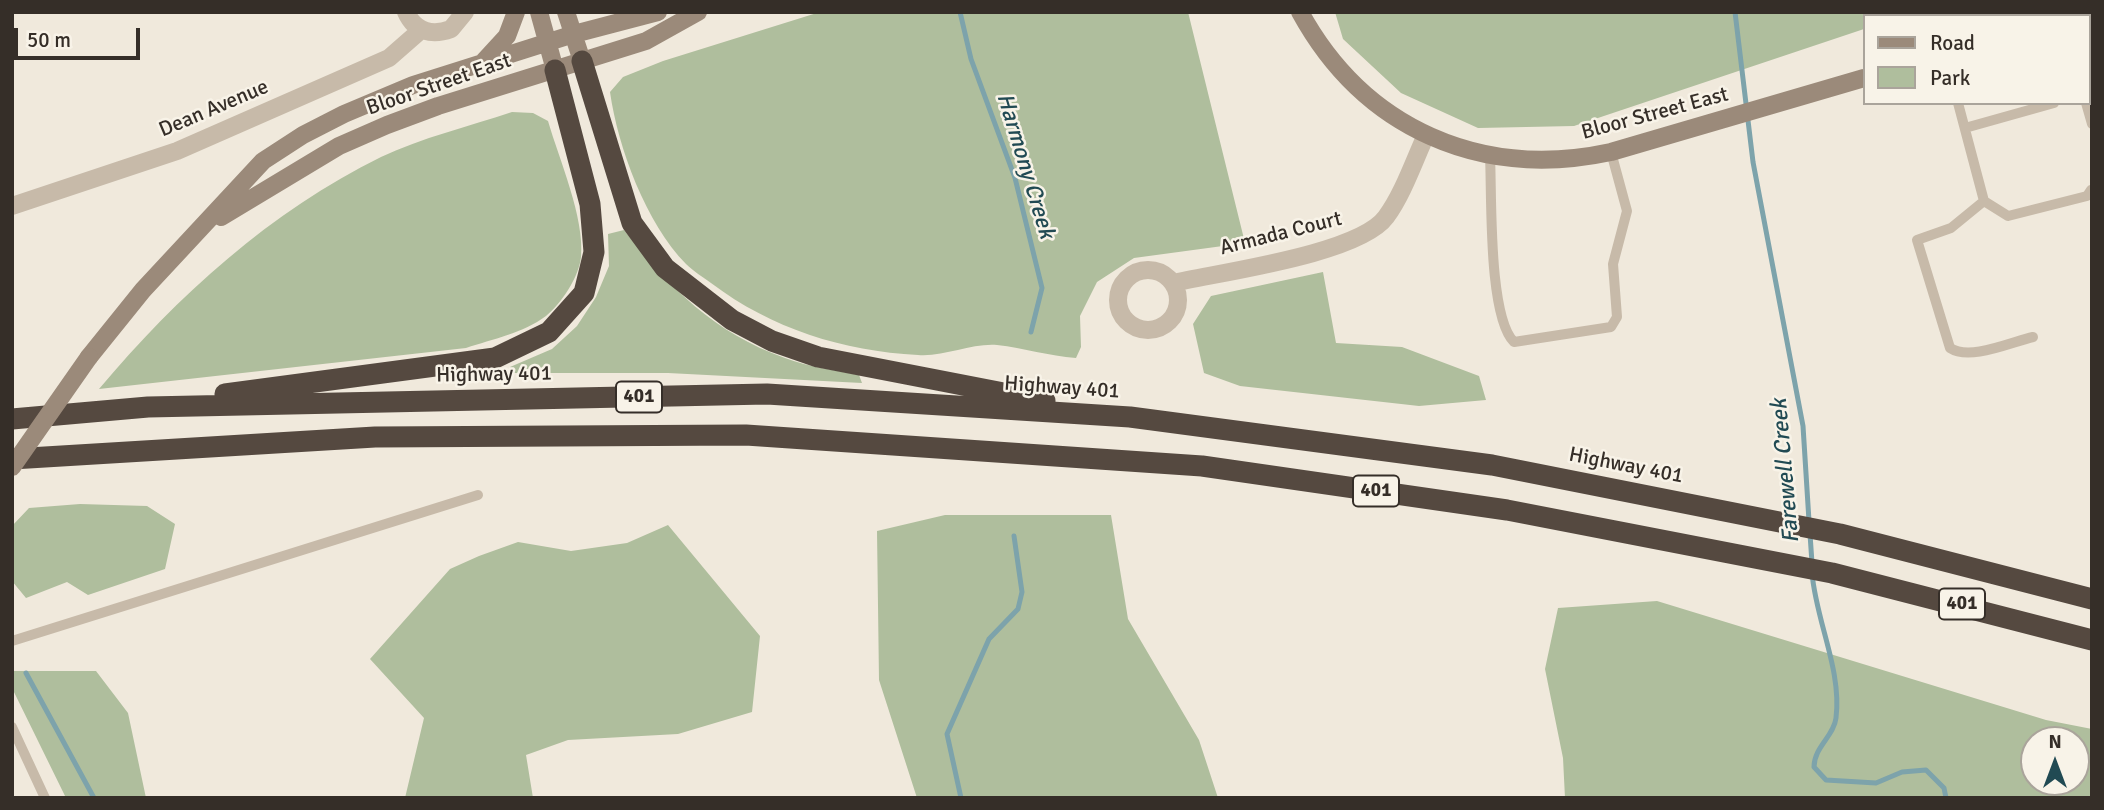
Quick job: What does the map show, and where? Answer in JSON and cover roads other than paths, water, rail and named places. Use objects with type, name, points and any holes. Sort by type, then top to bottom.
[{"type":"highway","points":[[582,61],[632,223],[665,268],[732,320],[772,341],[818,356],[1130,417]]},
{"type":"highway","points":[[148,407],[217,395],[495,358],[549,332],[584,293],[594,252],[590,204],[555,70]]},
{"type":"highway","name":"Highway 401","points":[[12,419],[148,407],[767,394],[1130,417],[1492,466],[1768,518],[2092,599]]},
{"type":"highway","name":"401","points":[[12,459],[374,437],[759,436],[1202,466],[1507,510],[1832,573],[2092,640]]},
{"type":"main road","points":[[481,64],[507,36],[516,12]]},
{"type":"main road","points":[[539,12],[555,70]]},
{"type":"main road","points":[[566,12],[582,61]]},
{"type":"main road","name":"Bloor Street East","points":[[12,467],[89,357],[143,290],[263,161],[303,135],[344,114],[413,85],[548,42],[658,12]]},
{"type":"main road","name":"Bloor Street East","points":[[205,226],[340,146],[387,125],[646,41],[698,12]]},
{"type":"main road","name":"Bloor Street East","points":[[1300,12],[1324,51],[1350,83],[1369,100],[1426,135],[1490,156],[1555,161],[1611,152],[1862,79]]},
{"type":"street","points":[[406,12],[421,30],[441,33],[451,29],[465,12]]},
{"type":"street","name":"Dean Avenue","points":[[12,206],[190,146],[389,58],[421,30]]},
{"type":"street","name":"Armada Court","points":[[1173,283],[1331,248],[1362,237],[1385,218],[1426,135]]},
{"type":"lane","points":[[1959,105],[1984,201],[2008,216],[2087,196],[2091,190]]},
{"type":"lane","points":[[1965,128],[2047,105]]},
{"type":"lane","points":[[2087,105],[2092,124]]},
{"type":"lane","points":[[1490,156],[1495,279],[1507,334],[1514,342],[1611,327],[1617,317],[1613,264],[1627,211],[1611,152]]},
{"type":"lane","points":[[1984,201],[1951,228],[1917,240],[1950,348],[1956,352],[1979,350],[2033,337]]},
{"type":"lane","points":[[12,641],[478,495]]},
{"type":"lane","points":[[12,727],[45,798]]},
{"type":"waterway","name":"Harmony Creek","points":[[960,12],[971,59],[1015,178],[1042,288],[1031,332]]},
{"type":"waterway","name":"Farewell Creek","points":[[1735,12],[1753,162],[1803,426],[1809,521]]},
{"type":"waterway","name":"Farewell Creek","points":[[1810,534],[1812,563]]},
{"type":"waterway","name":"Harmony Creek","points":[[961,798],[947,734],[989,639],[1018,609],[1022,592],[1014,536]]},
{"type":"waterway","name":"Farewell Creek","points":[[1812,573],[1837,700],[1832,730],[1817,753],[1814,767],[1826,780],[1876,783],[1902,772],[1926,770],[1944,788],[1946,798]]},
{"type":"waterway","points":[[26,673],[94,798]]}]
